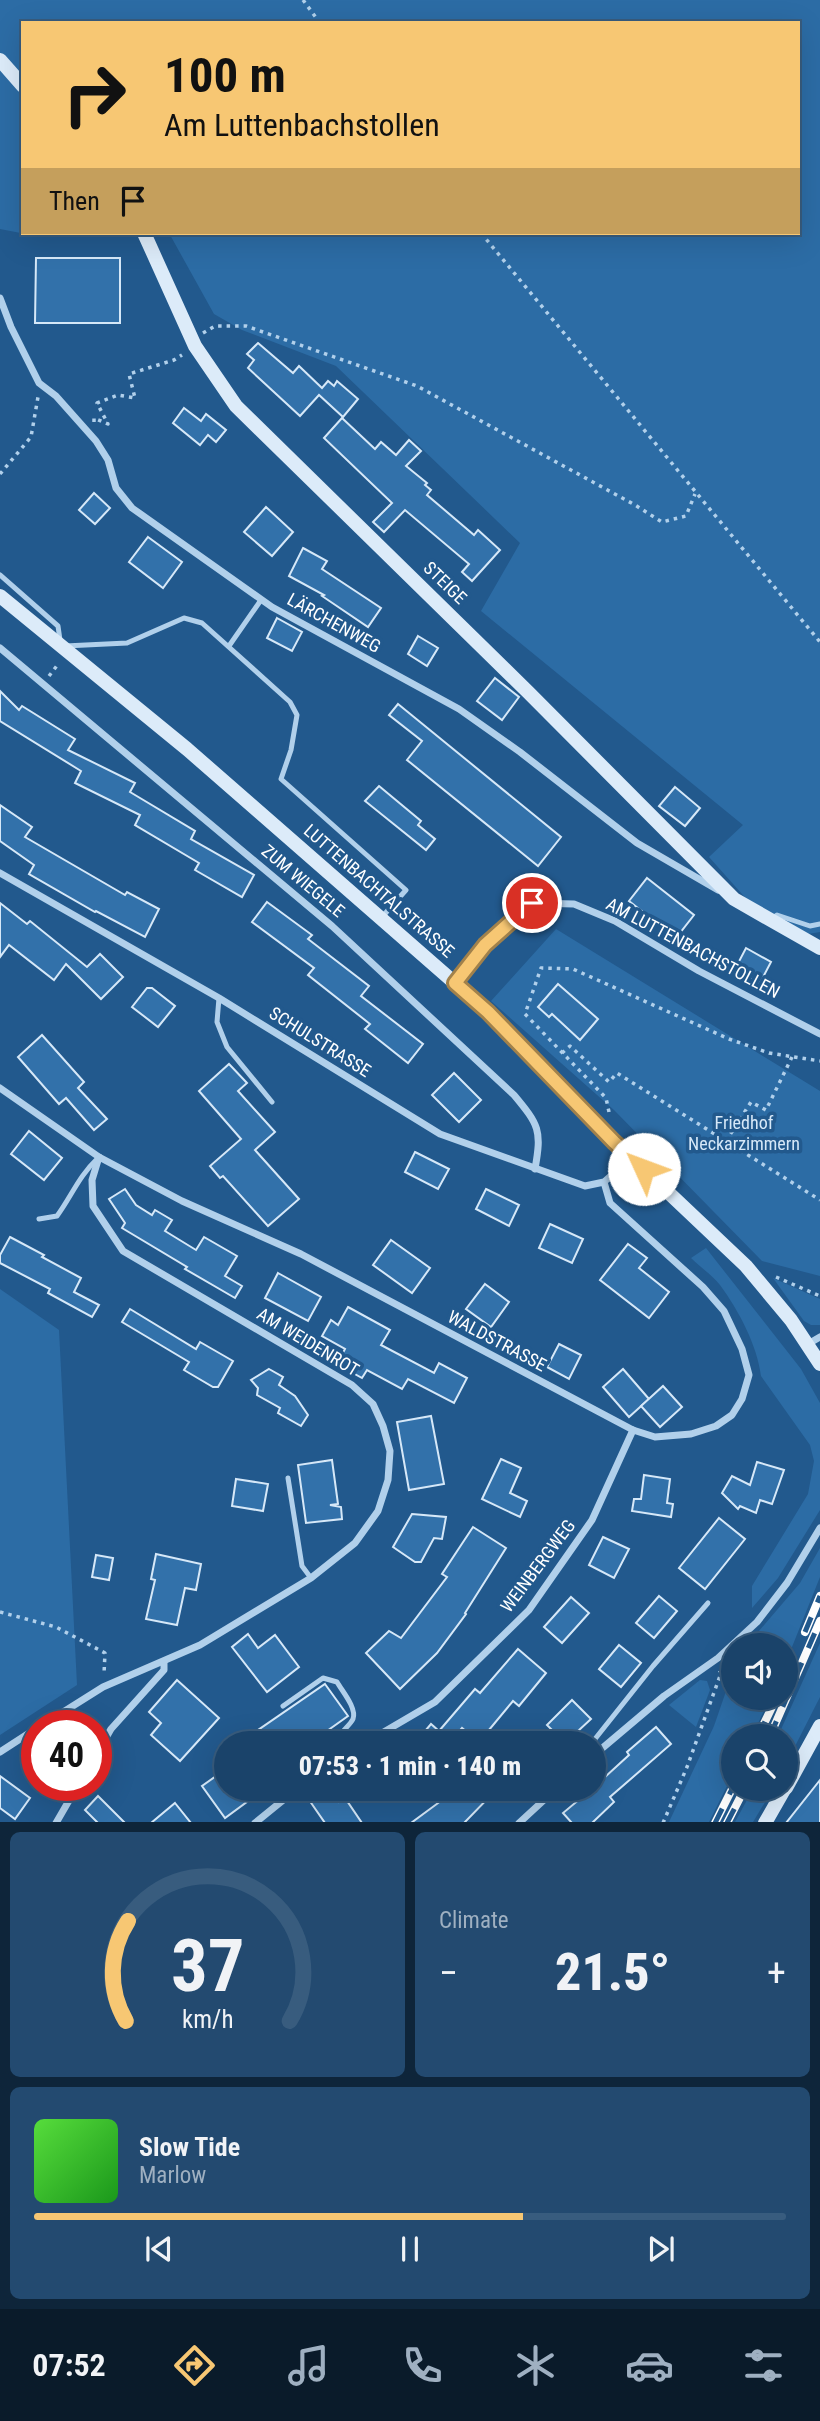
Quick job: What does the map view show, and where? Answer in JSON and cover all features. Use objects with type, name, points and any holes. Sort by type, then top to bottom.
[{"type":"street","points":[[0,60],[21,84]]},
{"type":"street","name":"STEIGE","points":[[145,235],[194,342],[236,406],[528,692],[734,899],[820,948]]},
{"type":"street","name":"LÄRCHENWEG","points":[[0,298],[39,383],[56,396],[96,441],[108,460],[116,488],[132,508],[261,600],[459,709],[520,752],[637,843],[734,899]]},
{"type":"street","name":"LUTTENBACHTALSTRASSE","points":[[0,596],[187,749],[488,1012],[614,1142],[746,1266],[814,1341],[820,1364]]},
{"type":"street","name":"ZUM WIEGELE","points":[[0,648],[332,926],[514,1095],[534,1119],[540,1135],[535,1169]]},
{"type":"street","name":"SCHULSTRASSE","points":[[0,873],[219,998],[440,1134],[585,1186],[604,1182]]},
{"type":"street","name":"AM LUTTENBACHSTOLLEN","points":[[455,983],[485,945],[532,903],[573,904],[615,921],[699,971],[820,1034]]},
{"type":"street","name":"WALDSTRASSE","points":[[0,1088],[99,1157],[182,1201],[301,1254],[633,1430],[655,1437],[691,1434],[716,1426],[732,1415],[742,1399],[749,1375],[742,1349],[723,1311],[703,1287],[610,1203],[604,1182]]},
{"type":"street","name":"AM WEIDENROT","points":[[66,1710],[103,1687],[200,1645],[312,1578],[355,1543],[378,1511],[388,1480],[390,1451],[373,1404],[352,1385],[122,1251],[93,1206],[92,1180],[99,1157]]},
{"type":"street","points":[[604,1182],[632,1157]]},
{"type":"street","name":"WEINBERGWEG","points":[[385,1731],[435,1702],[529,1610],[592,1520],[633,1430]]},
{"type":"street","points":[[606,1745],[664,1696],[718,1658],[757,1622],[787,1583],[820,1528]]},
{"type":"street","points":[[112,1728],[164,1670],[164,1662]]},
{"type":"street","points":[[798,1766],[820,1726]]},
{"type":"street","name":"AM WEIDENROT","points":[[0,1752],[21,1739]]},
{"type":"street","points":[[56,1822],[68,1801]]},
{"type":"street","points":[[254,1822],[281,1801]]},
{"type":"street","points":[[519,1822],[542,1801]]},
{"type":"street","points":[[765,1822],[778,1801]]},
{"type":"lane","points":[[0,575],[58,626],[65,649],[127,643],[184,618],[202,623],[229,646],[290,702],[297,715],[291,750],[281,779],[406,890],[381,918]]},
{"type":"lane","points":[[229,646],[261,600]]},
{"type":"lane","name":"STEIGE","points":[[770,921],[777,915],[810,926],[820,924]]},
{"type":"lane","points":[[219,998],[217,1022],[227,1048],[272,1102]]},
{"type":"lane","points":[[39,1219],[57,1216],[83,1172],[99,1157]]},
{"type":"lane","points":[[288,1478],[302,1566],[312,1578]]},
{"type":"lane","points":[[601,1731],[708,1603]]},
{"type":"lane","points":[[283,1706],[323,1678],[337,1682],[354,1711],[353,1720],[341,1731]]},
{"type":"path","points":[[303,0],[319,21]]},
{"type":"path","points":[[483,235],[820,642]]},
{"type":"path","points":[[97,432],[94,418],[108,424],[97,403],[118,395],[135,398],[129,374],[174,360],[215,326],[246,326],[418,386],[662,522],[686,516],[695,494]]},
{"type":"path","points":[[0,474],[32,438],[39,383]]},
{"type":"path","points":[[43,683],[65,649]]},
{"type":"path","points":[[614,1142],[606,1098],[525,1014],[541,968],[573,969],[729,1039],[769,1053],[820,1061]]},
{"type":"path","points":[[562,1053],[570,1046],[609,1082],[617,1073],[820,1200]]},
{"type":"path","points":[[726,1141],[751,1102],[766,1110],[792,1057]]},
{"type":"path","points":[[760,1284],[772,1275],[820,1296]]},
{"type":"path","points":[[0,1612],[56,1627],[105,1653],[103,1687]]},
{"type":"path","points":[[663,1822],[716,1688],[720,1676],[718,1658]]},
{"type":"green space","points":[[0,0],[820,0],[820,932],[808,934],[750,903],[709,857],[743,825],[481,611],[520,543],[336,366],[242,330],[214,314],[170,235],[800,235],[800,21],[21,21],[21,233],[0,229]]},
{"type":"green space","name":"Friedhof Neckarzimmern","points":[[556,929],[820,1091],[820,1276],[762,1261],[614,1110],[491,1001]]},
{"type":"green space","points":[[706,1248],[801,1369],[820,1403],[820,1510],[778,1578],[752,1608],[752,1586],[808,1494],[814,1461],[810,1445],[761,1376],[751,1340],[734,1306],[717,1281],[691,1258]]},
{"type":"green space","points":[[773,1278],[820,1299],[820,1325],[811,1325],[804,1321]]},
{"type":"green space","points":[[0,1289],[59,1330],[77,1685],[38,1710],[21,1710],[21,1721],[0,1735]]},
{"type":"green space","points":[[820,1548],[820,1577],[798,1633],[757,1633],[800,1583]]},
{"type":"green space","points":[[820,1643],[820,1697],[798,1740],[798,1724],[783,1724],[790,1710],[798,1710],[798,1692]]},
{"type":"green space","points":[[700,1680],[707,1681],[710,1690],[696,1727],[669,1705]]},
{"type":"green space","points":[[721,1706],[721,1710],[764,1710],[758,1724],[721,1724],[721,1798],[709,1822],[669,1822]]},
{"type":"green space","points":[[746,1801],[766,1801],[753,1822],[735,1822]]},
{"type":"building","points":[[36,258],[120,258],[120,323],[35,323]]},
{"type":"building","points":[[258,343],[293,373],[299,366],[322,388],[328,381],[334,386],[337,381],[358,399],[343,417],[319,395],[300,416],[248,368],[254,360],[247,354]]},
{"type":"building","points":[[184,408],[201,421],[206,414],[226,430],[216,442],[208,435],[200,445],[173,423]]},
{"type":"building","points":[[342,418],[375,449],[381,442],[396,455],[409,440],[421,451],[406,466],[427,483],[425,485],[431,490],[427,495],[474,535],[478,530],[500,550],[472,581],[462,572],[469,564],[405,510],[384,532],[373,522],[392,503],[324,438]]},
{"type":"building","points":[[94,493],[110,508],[95,524],[79,510]]},
{"type":"building","points":[[266,507],[293,532],[272,556],[244,532]]},
{"type":"building","points":[[148,537],[182,562],[163,588],[129,562]]},
{"type":"building","points":[[303,548],[327,561],[322,569],[381,608],[368,627],[322,596],[324,595],[289,576]]},
{"type":"building","points":[[277,618],[302,632],[292,651],[267,638]]},
{"type":"building","points":[[418,636],[438,648],[427,666],[408,654]]},
{"type":"building","points":[[495,678],[519,697],[502,720],[477,701]]},
{"type":"building","points":[[0,691],[19,710],[22,706],[75,739],[68,750],[135,783],[130,792],[195,831],[191,839],[254,875],[242,897],[195,870],[199,863],[135,825],[140,815],[75,783],[81,771],[0,721]]},
{"type":"building","points":[[398,704],[561,837],[538,866],[407,760],[422,741],[389,715]]},
{"type":"building","points":[[379,786],[421,821],[418,825],[435,839],[426,850],[365,801]]},
{"type":"building","points":[[675,787],[700,808],[685,826],[659,806]]},
{"type":"building","points":[[0,805],[32,827],[25,837],[125,895],[127,892],[159,909],[145,937],[29,874],[34,865],[0,841]]},
{"type":"building","points":[[647,878],[694,915],[676,938],[629,901]]},
{"type":"building","points":[[267,902],[312,935],[308,939],[369,986],[361,996],[423,1044],[408,1063],[365,1029],[370,1024],[308,975],[314,968],[252,922]]},
{"type":"building","points":[[0,903],[27,924],[30,921],[87,967],[100,954],[123,977],[101,999],[66,964],[54,980],[9,945],[0,957]]},
{"type":"building","points":[[746,948],[771,962],[760,983],[735,969]]},
{"type":"building","points":[[558,984],[598,1019],[580,1040],[552,1014],[549,1017],[538,1007]]},
{"type":"building","points":[[147,988],[152,988],[175,1006],[158,1027],[132,1007]]},
{"type":"building","points":[[42,1035],[84,1082],[78,1088],[107,1119],[94,1130],[66,1098],[59,1104],[18,1057]]},
{"type":"building","points":[[229,1064],[247,1083],[238,1091],[275,1132],[255,1150],[299,1199],[268,1226],[223,1176],[220,1178],[210,1166],[241,1139],[199,1091]]},
{"type":"building","points":[[454,1073],[481,1100],[459,1122],[432,1095]]},
{"type":"building","points":[[29,1131],[62,1158],[44,1180],[11,1154]]},
{"type":"building","points":[[415,1152],[449,1169],[438,1189],[405,1172]]},
{"type":"building","points":[[125,1189],[136,1205],[152,1215],[155,1210],[172,1220],[165,1231],[196,1250],[204,1237],[237,1256],[225,1276],[242,1286],[235,1298],[122,1228],[125,1223],[109,1199]]},
{"type":"building","points":[[486,1189],[519,1205],[509,1226],[476,1209]]},
{"type":"building","points":[[550,1224],[583,1239],[572,1263],[539,1248]]},
{"type":"building","points":[[10,1237],[81,1278],[74,1292],[99,1305],[92,1317],[48,1293],[50,1289],[0,1263],[0,1255]]},
{"type":"building","points":[[391,1240],[430,1268],[412,1293],[373,1265]]},
{"type":"building","points":[[628,1244],[647,1258],[639,1268],[669,1292],[649,1318],[600,1280]]},
{"type":"building","points":[[278,1273],[321,1297],[308,1321],[265,1298]]},
{"type":"building","points":[[485,1284],[509,1302],[491,1327],[466,1309]]},
{"type":"building","points":[[348,1307],[390,1330],[381,1345],[434,1373],[439,1363],[467,1378],[454,1403],[408,1379],[402,1389],[367,1370],[362,1378],[337,1364],[345,1349],[322,1336],[331,1320],[338,1325]]},
{"type":"building","points":[[130,1309],[196,1349],[200,1342],[233,1361],[218,1387],[213,1387],[184,1370],[189,1362],[122,1322]]},
{"type":"building","points":[[559,1344],[581,1355],[569,1379],[547,1367]]},
{"type":"building","points":[[269,1369],[283,1377],[279,1385],[295,1396],[308,1415],[301,1426],[278,1413],[280,1408],[257,1395],[258,1388],[251,1380]]},
{"type":"building","points":[[623,1369],[649,1399],[629,1417],[603,1387]]},
{"type":"building","points":[[663,1386],[682,1407],[660,1427],[641,1406]]},
{"type":"building","points":[[431,1416],[444,1484],[409,1490],[397,1422]]},
{"type":"building","points":[[501,1459],[521,1468],[510,1493],[527,1501],[520,1517],[482,1499]]},
{"type":"building","points":[[332,1460],[338,1504],[330,1505],[341,1507],[342,1519],[306,1523],[298,1465]]},
{"type":"building","points":[[757,1462],[784,1470],[772,1504],[760,1500],[756,1513],[740,1506],[738,1509],[722,1493],[732,1476],[750,1485]]},
{"type":"building","points":[[644,1475],[670,1479],[667,1503],[673,1504],[671,1517],[632,1511],[634,1499],[641,1499]]},
{"type":"building","points":[[236,1479],[268,1484],[263,1511],[232,1506]]},
{"type":"building","points":[[412,1514],[446,1517],[442,1539],[434,1538],[421,1562],[415,1562],[393,1547]]},
{"type":"building","points":[[719,1518],[745,1539],[705,1589],[679,1568]]},
{"type":"building","points":[[473,1527],[506,1548],[466,1614],[437,1653],[400,1689],[366,1653],[389,1631],[401,1638],[447,1577],[442,1574]]},
{"type":"building","points":[[603,1537],[629,1549],[614,1578],[589,1565]]},
{"type":"building","points":[[156,1554],[201,1564],[196,1590],[185,1588],[177,1625],[146,1619],[155,1580],[151,1579]]},
{"type":"building","points":[[96,1555],[113,1558],[109,1580],[92,1577]]},
{"type":"building","points":[[659,1596],[677,1611],[654,1638],[636,1623]]},
{"type":"building","points":[[571,1597],[589,1613],[562,1643],[544,1627]]},
{"type":"building","points":[[248,1634],[258,1648],[275,1635],[299,1667],[267,1692],[232,1647]]},
{"type":"building","points":[[619,1645],[641,1663],[621,1687],[599,1669]]},
{"type":"building","points":[[518,1649],[546,1673],[519,1706],[513,1701],[488,1731],[466,1731],[462,1728],[459,1731],[439,1731],[475,1689],[480,1693]]},
{"type":"building","points":[[177,1680],[219,1718],[180,1761],[151,1735],[161,1723],[149,1712]]},
{"type":"building","points":[[325,1684],[348,1716],[327,1731],[256,1731]]},
{"type":"building","points":[[572,1700],[591,1719],[578,1731],[553,1731],[547,1725]]},
{"type":"building","points":[[431,1724],[439,1731],[425,1731]]},
{"type":"building","points":[[656,1727],[671,1744],[610,1797],[614,1802],[593,1822],[571,1822],[563,1813],[577,1801],[606,1801],[606,1776],[629,1755],[627,1752]]},
{"type":"building","points":[[0,1776],[21,1791],[21,1801],[28,1801],[15,1819],[0,1808]]},
{"type":"building","points":[[214,1778],[214,1801],[248,1801],[225,1818],[202,1786]]},
{"type":"building","points":[[820,1780],[820,1822],[787,1822]]},
{"type":"building","points":[[93,1801],[103,1801],[124,1822],[97,1822],[85,1810]]},
{"type":"building","points":[[310,1801],[347,1801],[361,1822],[324,1822]]},
{"type":"building","points":[[441,1801],[485,1801],[465,1822],[412,1822]]},
{"type":"building","points":[[175,1803],[190,1822],[152,1822]]},
{"type":"railway","points":[[805,1632],[820,1596]]},
{"type":"railway","points":[[775,1724],[820,1621]]},
{"type":"railway","points":[[764,1724],[771,1710]]},
{"type":"railway","points":[[716,1822],[726,1801]]},
{"type":"railway","points":[[728,1822],[738,1801]]},
{"type":"route","points":[[532,903],[485,945],[455,983],[488,1012],[614,1142],[644,1169]]}]
